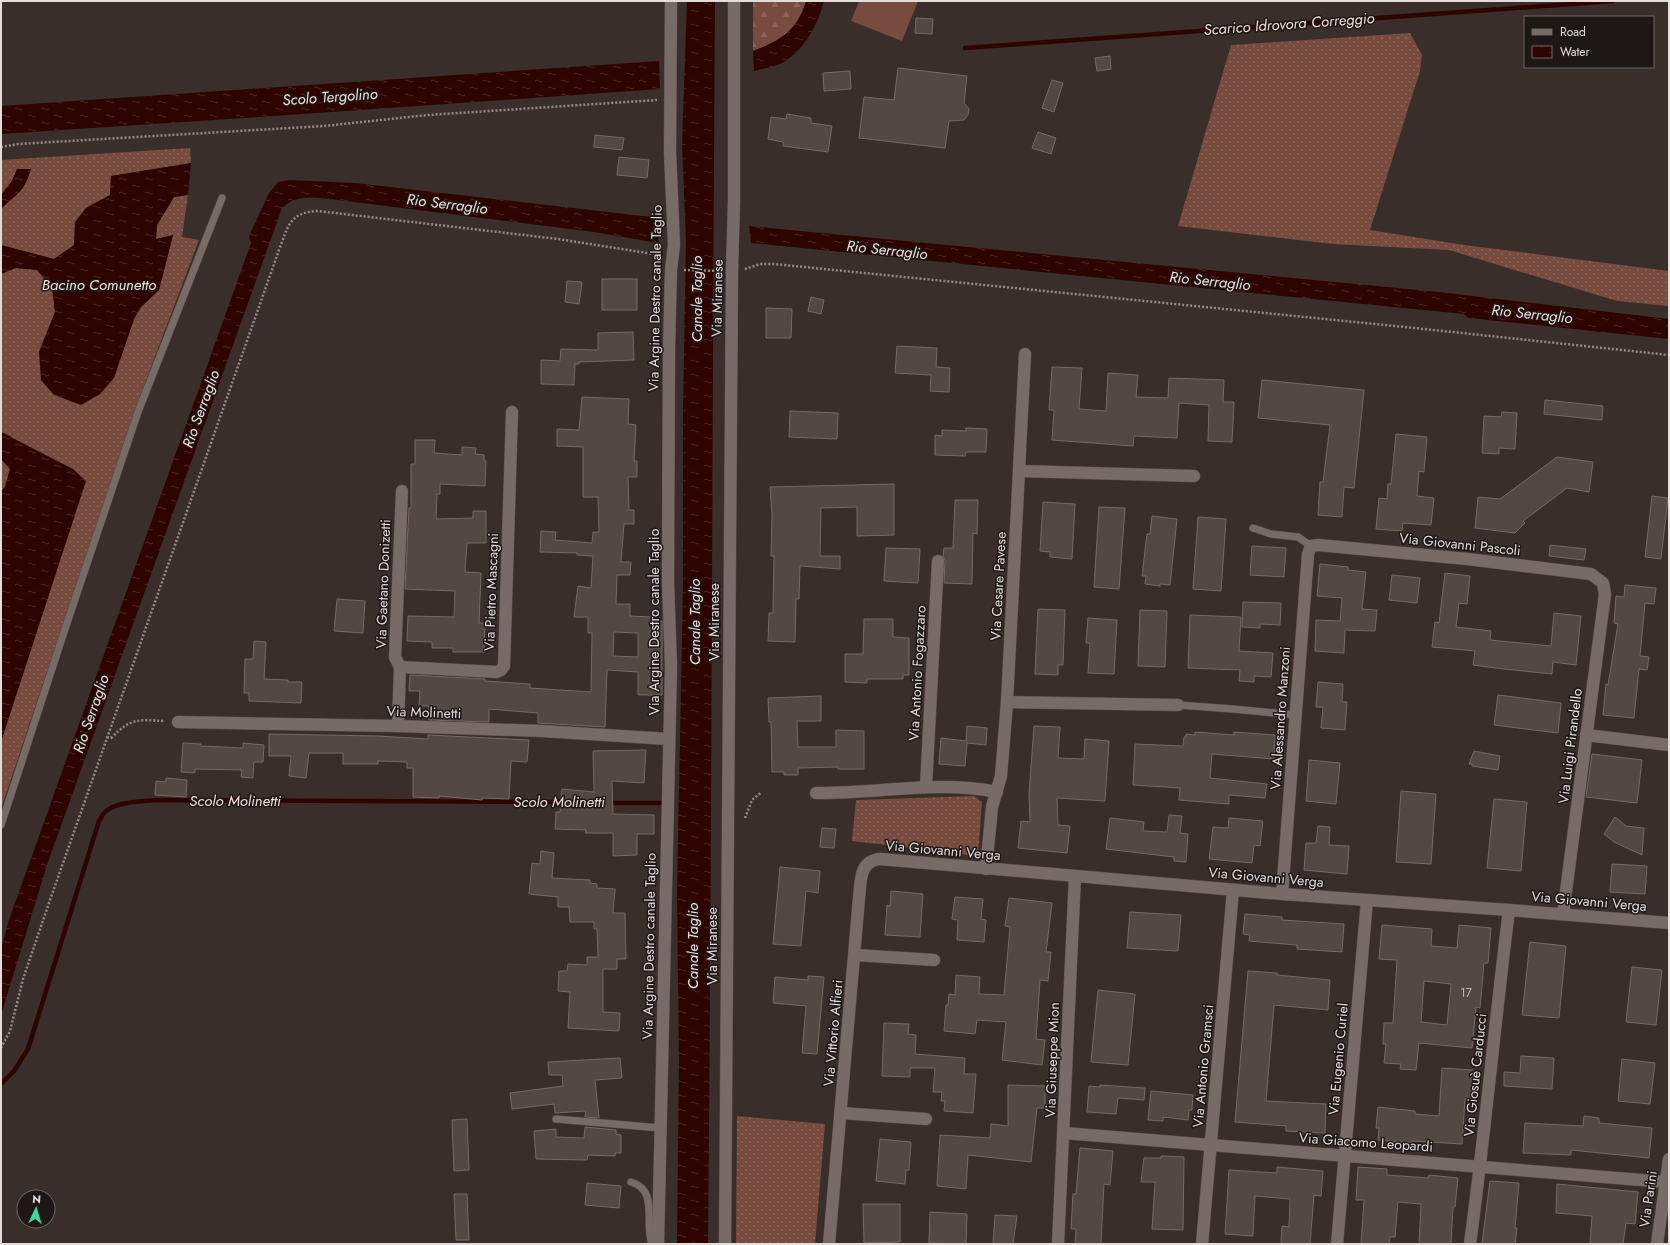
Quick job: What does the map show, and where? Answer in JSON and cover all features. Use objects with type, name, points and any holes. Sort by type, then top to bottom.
[{"type":"street","name":"Via Argine Destro canale Taglio","points":[[658,1244],[668,740],[671,667],[668,581],[668,348],[674,235],[670,152],[671,1]]},
{"type":"street","name":"Via Miranese","points":[[725,1244],[726,271],[734,201],[734,1]]},
{"type":"street","name":"Via Cesare Pavese","points":[[986,869],[992,807],[1001,776],[1007,702],[1025,354]]},
{"type":"street","name":"Via Pietro Mascagni","points":[[400,667],[497,672],[504,666],[512,412]]},
{"type":"street","points":[[1019,471],[1194,476]]},
{"type":"street","name":"Via Gaetano Donizetti","points":[[398,726],[400,667],[395,658],[402,491]]},
{"type":"street","name":"Via Giovanni Pascoli","points":[[1311,546],[1318,544],[1459,558],[1591,574],[1602,583]]},
{"type":"street","name":"Via Alessandro Manzoni","points":[[1282,894],[1308,554],[1311,546]]},
{"type":"street","name":"Via Antonio Fogazzaro","points":[[926,786],[938,561]]},
{"type":"street","name":"Via Luigi Pirandello","points":[[1563,914],[1605,594],[1602,583]]},
{"type":"street","points":[[1007,702],[1178,705]]},
{"type":"street","name":"Via Molinetti","points":[[178,722],[398,726],[542,731],[668,740]]},
{"type":"street","points":[[1586,735],[1669,744]]},
{"type":"street","points":[[816,793],[836,793],[926,786],[975,787],[997,792]]},
{"type":"street","name":"Via Giovanni Verga","points":[[864,868],[872,860],[880,859],[1282,894],[1669,923]]},
{"type":"street","name":"Via Vittorio Alfieri","points":[[829,1244],[859,898],[864,868]]},
{"type":"street","name":"Via Giuseppe Mion","points":[[1058,1244],[1075,876]]},
{"type":"street","name":"Via Antonio Gramsci","points":[[1202,1244],[1233,890]]},
{"type":"street","name":"Via Eugenio Curiel","points":[[1337,1244],[1367,900]]},
{"type":"street","name":"Via Giosuè Carducci","points":[[1470,1244],[1481,1166],[1495,1020],[1508,910]]},
{"type":"street","points":[[855,955],[934,960]]},
{"type":"street","points":[[841,1113],[926,1119]]},
{"type":"street","name":"Via Giacomo Leopardi","points":[[1064,1133],[1666,1182]]},
{"type":"street","name":"Via Parini","points":[[1657,1244],[1669,1159]]},
{"type":"lane","points":[[1,825],[138,412],[222,198]]},
{"type":"lane","points":[[1253,528],[1271,534],[1298,537],[1311,546]]},
{"type":"lane","points":[[1178,705],[1295,716]]},
{"type":"lane","points":[[556,1119],[660,1128]]},
{"type":"lane","points":[[631,1182],[638,1184],[645,1190],[648,1198],[652,1244]]},
{"type":"path","points":[[1,147],[18,144],[324,126],[428,115],[670,99]]},
{"type":"path","points":[[1,1048],[10,1031],[23,979],[107,737],[279,250],[292,219],[307,211],[348,214],[558,239],[672,257]]},
{"type":"path","points":[[679,270],[740,271],[760,264],[774,264],[1406,327],[1669,355]]},
{"type":"path","points":[[107,737],[111,738],[122,728],[136,720],[178,722]]},
{"type":"path","points":[[745,818],[752,800],[762,792]]},
{"type":"green space","points":[[753,1],[806,1],[798,20],[787,33],[772,43],[753,51]]},
{"type":"green space","points":[[859,1],[918,1],[902,41],[851,21]]},
{"type":"green space","points":[[1410,33],[1422,55],[1420,71],[1370,230],[1464,245],[1669,271],[1669,306],[1617,301],[1449,250],[1333,244],[1178,226],[1231,45]]},
{"type":"green space","points":[[190,148],[191,163],[111,176],[110,195],[86,208],[75,222],[74,245],[54,259],[1,245],[1,209],[25,184],[31,169],[17,169],[12,181],[1,195],[1,160]]},
{"type":"green space","points":[[188,195],[182,237],[199,240],[133,415],[1,809],[1,741],[11,436],[1,432],[1,274],[16,268],[37,270],[52,287],[55,312],[39,352],[122,354],[134,319],[141,307],[159,290],[173,235],[156,239],[157,225],[174,197]]},
{"type":"green space","points":[[1,459],[10,469],[5,487],[1,491]]},
{"type":"green space","points":[[974,796],[982,802],[978,856],[852,841],[856,800]]},
{"type":"green space","points":[[737,1116],[825,1124],[815,1244],[736,1244]]},
{"type":"water","name":"Canale Taglio","points":[[687,1],[715,1],[708,1244],[677,1244],[679,1060],[677,893],[683,585],[683,408],[686,240],[682,145]]},
{"type":"water","points":[[806,1],[824,1],[810,35],[792,57],[781,64],[754,71],[753,51],[772,43],[787,33],[798,20]]},
{"type":"water","name":"Scolo Tergolino","points":[[659,61],[660,89],[1,134],[1,106]]},
{"type":"water","name":"Bacino Comunetto","points":[[191,163],[188,195],[174,197],[157,225],[156,239],[173,235],[159,290],[141,307],[134,319],[114,378],[100,394],[81,405],[54,395],[41,380],[39,352],[55,312],[52,287],[37,270],[16,268],[1,274],[1,245],[54,259],[74,245],[75,222],[86,208],[110,195],[111,176]]},
{"type":"water","points":[[17,169],[31,169],[22,188],[1,209],[1,195],[12,181]]},
{"type":"water","name":"Rio Serraglio","points":[[290,180],[355,183],[660,218],[658,243],[594,232],[323,198],[301,198],[288,203],[282,208],[47,865],[1,1015],[1,949],[9,920],[251,243],[249,236],[269,193],[278,182]]},
{"type":"water","name":"Rio Serraglio","points":[[749,226],[1439,292],[1669,319],[1669,339],[1468,318],[1464,314],[751,243]]},
{"type":"water","points":[[1,432],[73,469],[86,481],[1,742],[1,491],[5,487],[10,469],[1,459]]},
{"type":"building","points":[[916,18],[933,19],[932,34],[915,33]]},
{"type":"building","points":[[1110,56],[1111,69],[1097,71],[1095,58]]},
{"type":"building","points":[[898,68],[967,76],[964,103],[969,109],[968,115],[964,120],[949,121],[945,148],[859,138],[864,97],[894,100]]},
{"type":"building","points":[[850,71],[851,89],[824,91],[823,73]]},
{"type":"building","points":[[1052,80],[1063,83],[1054,112],[1042,108]]},
{"type":"building","points":[[787,114],[811,118],[811,123],[832,126],[828,152],[783,146],[783,142],[768,139],[771,117],[786,119]]},
{"type":"building","points":[[1038,132],[1056,138],[1051,154],[1032,148]]},
{"type":"building","points":[[595,135],[624,138],[622,150],[594,147]]},
{"type":"building","points":[[619,157],[649,160],[647,178],[617,175]]},
{"type":"building","points":[[602,279],[637,279],[637,310],[602,310]]},
{"type":"building","points":[[567,281],[582,282],[579,304],[565,302]]},
{"type":"building","points":[[811,297],[824,300],[821,314],[808,311]]},
{"type":"building","points":[[766,308],[792,309],[791,338],[766,338]]},
{"type":"building","points":[[633,332],[634,360],[579,362],[579,364],[575,364],[574,385],[541,384],[541,360],[560,361],[561,349],[598,350],[598,333]]},
{"type":"building","points":[[897,346],[937,348],[936,367],[950,368],[949,392],[930,391],[931,375],[895,373]]},
{"type":"building","points":[[1052,367],[1082,368],[1079,409],[1106,411],[1108,373],[1138,375],[1136,397],[1168,398],[1169,378],[1224,380],[1223,402],[1234,402],[1232,442],[1208,441],[1209,405],[1179,403],[1177,438],[1134,436],[1133,446],[1052,440],[1054,410],[1049,410]]},
{"type":"building","points":[[1262,380],[1364,390],[1354,488],[1344,487],[1342,517],[1318,515],[1320,482],[1323,482],[1330,425],[1258,418]]},
{"type":"building","points":[[582,397],[629,399],[628,424],[636,425],[634,461],[637,461],[637,477],[628,477],[629,510],[634,510],[634,524],[624,524],[621,562],[631,562],[630,575],[617,575],[616,604],[630,604],[630,616],[652,617],[652,621],[662,621],[662,695],[638,695],[638,672],[607,670],[605,727],[538,723],[538,713],[489,709],[489,722],[429,720],[429,706],[419,706],[420,691],[409,691],[410,675],[485,679],[485,681],[530,684],[530,688],[591,692],[592,633],[588,633],[588,617],[574,617],[578,586],[591,588],[593,556],[577,555],[577,553],[540,552],[541,531],[556,532],[555,540],[592,543],[593,532],[599,532],[598,497],[583,497],[583,447],[557,446],[557,429],[579,430]],"holes":[[[614,632],[638,633],[638,657],[613,656]]]},
{"type":"building","points":[[1545,400],[1603,406],[1602,420],[1544,414]]},
{"type":"building","points":[[790,411],[838,413],[837,439],[789,437]]},
{"type":"building","points":[[1502,412],[1517,413],[1515,449],[1499,448],[1499,454],[1482,453],[1484,416],[1501,417]]},
{"type":"building","points":[[966,428],[987,429],[986,452],[966,452],[965,456],[935,455],[935,435],[942,436],[942,430],[966,431]]},
{"type":"building","points":[[1396,434],[1427,437],[1424,472],[1419,471],[1417,496],[1434,498],[1431,525],[1403,523],[1402,531],[1376,529],[1379,498],[1387,499],[1388,484],[1391,484]]},
{"type":"building","points":[[415,440],[435,440],[434,453],[462,455],[462,447],[476,448],[475,454],[484,455],[484,460],[486,461],[485,486],[440,484],[440,494],[437,494],[436,519],[473,518],[473,511],[486,511],[486,543],[467,543],[465,572],[481,573],[479,623],[485,623],[484,652],[453,652],[453,648],[432,648],[432,642],[407,641],[408,616],[454,617],[455,591],[405,589],[409,508],[411,508],[411,464],[415,464]]},
{"type":"building","points":[[1557,457],[1593,462],[1589,492],[1567,488],[1523,521],[1525,523],[1515,533],[1475,528],[1478,497],[1500,499]]},
{"type":"building","points":[[894,484],[894,535],[857,536],[857,507],[821,508],[820,556],[840,556],[840,569],[800,566],[799,599],[796,599],[795,642],[768,641],[769,613],[773,613],[774,556],[771,556],[772,515],[770,487]]},
{"type":"building","points":[[1652,496],[1668,498],[1661,559],[1645,557]]},
{"type":"building","points":[[955,500],[978,500],[977,534],[973,533],[972,584],[944,583],[944,548],[953,548]]},
{"type":"building","points":[[1043,502],[1075,504],[1072,559],[1050,557],[1050,552],[1040,551]]},
{"type":"building","points":[[1099,507],[1125,508],[1119,589],[1094,587]]},
{"type":"building","points":[[1152,516],[1177,519],[1170,585],[1160,584],[1160,586],[1145,584],[1146,576],[1142,576],[1147,534],[1150,534]]},
{"type":"building","points":[[1198,517],[1226,519],[1221,591],[1193,589]]},
{"type":"building","points":[[1550,545],[1586,549],[1584,560],[1549,556]]},
{"type":"building","points":[[1252,546],[1286,548],[1284,577],[1250,575]]},
{"type":"building","points":[[886,548],[920,549],[918,583],[884,581]]},
{"type":"building","points":[[1320,564],[1348,567],[1348,570],[1366,572],[1362,609],[1377,610],[1375,631],[1345,630],[1344,653],[1315,651],[1316,620],[1340,621],[1342,598],[1317,596]]},
{"type":"building","points":[[1445,573],[1470,576],[1467,604],[1459,603],[1456,627],[1491,631],[1490,640],[1551,646],[1554,613],[1581,616],[1576,665],[1553,662],[1552,674],[1504,669],[1473,665],[1475,651],[1432,647],[1435,622],[1439,623]]},
{"type":"building","points":[[1392,575],[1420,578],[1417,603],[1389,600]]},
{"type":"building","points":[[1625,585],[1656,588],[1654,604],[1645,603],[1640,656],[1649,657],[1647,670],[1639,669],[1634,718],[1603,715],[1606,684],[1608,685],[1618,624],[1614,623],[1616,596],[1624,597]]},
{"type":"building","points":[[337,599],[365,601],[363,633],[334,631]]},
{"type":"building","points":[[1243,602],[1281,603],[1280,625],[1260,624],[1260,628],[1242,627]]},
{"type":"building","points":[[1038,609],[1065,610],[1063,665],[1058,665],[1058,675],[1035,674]]},
{"type":"building","points":[[1140,610],[1167,611],[1165,667],[1138,666]]},
{"type":"building","points":[[1190,615],[1241,617],[1239,651],[1273,653],[1271,677],[1254,676],[1254,682],[1239,681],[1240,670],[1188,668]]},
{"type":"building","points":[[1088,618],[1117,620],[1114,674],[1088,673],[1090,643],[1086,643]]},
{"type":"building","points":[[864,619],[893,619],[893,637],[909,638],[909,675],[903,675],[903,679],[867,679],[867,683],[845,682],[845,654],[863,654]]},
{"type":"building","points":[[254,641],[266,642],[264,679],[302,682],[301,703],[249,701],[249,693],[244,693],[245,659],[253,659]]},
{"type":"building","points":[[1318,682],[1343,684],[1342,702],[1347,702],[1345,730],[1321,728],[1323,707],[1316,707]]},
{"type":"building","points":[[1498,695],[1561,703],[1558,733],[1494,725]]},
{"type":"building","points":[[821,696],[821,721],[797,721],[798,747],[836,747],[836,730],[864,731],[864,769],[838,769],[838,767],[798,768],[798,775],[784,775],[784,772],[772,772],[771,722],[769,722],[768,698]]},
{"type":"building","points":[[967,726],[987,728],[986,745],[967,743],[965,766],[939,764],[941,738],[966,741]]},
{"type":"building","points":[[1034,726],[1060,727],[1058,758],[1084,759],[1085,739],[1109,741],[1105,801],[1057,798],[1058,825],[1070,826],[1067,853],[1018,848],[1021,821],[1030,822],[1029,794]]},
{"type":"building","points":[[1195,732],[1234,735],[1234,732],[1275,735],[1274,759],[1212,754],[1210,778],[1267,784],[1265,798],[1229,795],[1229,804],[1179,800],[1180,788],[1133,785],[1135,744],[1183,746],[1184,737],[1186,737],[1186,734],[1195,735]]},
{"type":"building","points":[[269,734],[378,736],[428,739],[428,735],[529,740],[527,762],[511,761],[509,799],[482,798],[482,800],[439,796],[439,798],[413,797],[413,768],[407,768],[407,762],[378,761],[378,764],[343,764],[343,753],[309,753],[306,778],[289,776],[291,756],[269,756]]},
{"type":"building","points":[[183,743],[201,744],[201,746],[243,748],[243,743],[264,745],[263,762],[254,762],[253,778],[241,777],[242,770],[195,769],[195,773],[181,772]]},
{"type":"building","points":[[646,750],[644,783],[612,781],[613,814],[654,815],[654,834],[637,834],[637,855],[613,856],[613,833],[585,833],[586,830],[555,829],[556,812],[560,812],[562,789],[594,792],[593,751]]},
{"type":"building","points":[[1474,751],[1500,756],[1498,770],[1472,766],[1472,764],[1469,764]]},
{"type":"building","points":[[1592,754],[1642,760],[1637,803],[1586,797]]},
{"type":"building","points":[[1309,760],[1340,763],[1336,804],[1306,801]]},
{"type":"building","points":[[166,778],[187,780],[186,797],[155,795],[156,781],[166,782]]},
{"type":"building","points":[[1401,791],[1436,794],[1431,864],[1396,862]]},
{"type":"building","points":[[1494,799],[1527,802],[1521,871],[1487,868]]},
{"type":"building","points":[[1169,815],[1182,816],[1180,833],[1188,834],[1186,862],[1174,861],[1174,857],[1106,849],[1110,818],[1144,822],[1143,831],[1167,832]]},
{"type":"building","points":[[1615,817],[1626,826],[1644,828],[1642,855],[1614,842],[1604,834]]},
{"type":"building","points":[[1229,818],[1263,821],[1260,846],[1254,845],[1252,863],[1209,859],[1213,827],[1228,828]]},
{"type":"building","points":[[1318,826],[1330,827],[1329,845],[1349,846],[1347,874],[1304,870],[1306,843],[1316,843]]},
{"type":"building","points":[[822,828],[836,829],[834,848],[820,847]]},
{"type":"building","points":[[541,851],[554,853],[552,878],[590,880],[590,883],[597,884],[597,888],[615,889],[613,913],[625,913],[626,959],[617,959],[617,969],[603,969],[603,1012],[620,1013],[619,1031],[568,1028],[570,992],[558,991],[559,971],[567,971],[568,964],[587,965],[587,957],[598,957],[597,929],[594,929],[594,922],[570,922],[569,907],[558,907],[558,897],[529,894],[532,863],[540,864]]},
{"type":"building","points":[[1612,864],[1647,866],[1645,894],[1610,892]]},
{"type":"building","points":[[780,867],[820,871],[818,893],[806,891],[801,946],[773,944]]},
{"type":"building","points":[[891,891],[923,894],[920,937],[885,935],[887,905],[890,906]]},
{"type":"building","points":[[955,897],[983,899],[981,919],[986,920],[984,942],[957,940],[958,920],[952,919]]},
{"type":"building","points":[[1009,898],[1052,903],[1046,952],[1051,952],[1048,981],[1040,980],[1036,1039],[1045,1040],[1042,1065],[1002,1060],[1006,1022],[977,1020],[975,1034],[944,1031],[946,1005],[948,1005],[949,994],[955,995],[956,975],[980,977],[979,994],[1004,995],[1010,927],[1005,926]]},
{"type":"building","points":[[1130,912],[1181,915],[1178,951],[1127,948]]},
{"type":"building","points":[[1245,914],[1282,917],[1282,920],[1344,924],[1342,952],[1297,949],[1297,945],[1249,941],[1250,935],[1243,934]]},
{"type":"building","points":[[1382,925],[1432,929],[1431,946],[1457,948],[1459,925],[1491,928],[1488,963],[1484,963],[1480,1008],[1476,1007],[1472,1048],[1419,1043],[1416,1070],[1400,1069],[1401,1064],[1384,1063],[1386,1044],[1383,1044],[1384,1023],[1393,1023],[1397,960],[1379,959]],"holes":[[[1424,981],[1451,984],[1447,1025],[1421,1022]]]},
{"type":"building","points":[[1530,942],[1566,946],[1559,1018],[1522,1015]]},
{"type":"building","points":[[1632,967],[1662,970],[1656,1025],[1626,1022]]},
{"type":"building","points":[[1248,971],[1330,980],[1328,1010],[1274,1005],[1266,1101],[1326,1104],[1325,1133],[1286,1131],[1286,1126],[1235,1122]]},
{"type":"building","points":[[808,976],[824,977],[817,1054],[802,1053],[806,1006],[773,1003],[775,977],[808,980]]},
{"type":"building","points":[[1098,990],[1135,994],[1128,1065],[1091,1062]]},
{"type":"building","points":[[884,1023],[909,1024],[908,1034],[916,1035],[915,1054],[965,1058],[964,1074],[976,1074],[973,1113],[944,1111],[945,1101],[941,1101],[942,1092],[933,1092],[935,1068],[910,1068],[910,1077],[882,1076]]},
{"type":"building","points":[[1521,1056],[1554,1058],[1552,1089],[1504,1086],[1504,1072],[1520,1073]]},
{"type":"building","points":[[620,1058],[622,1078],[595,1080],[599,1118],[585,1117],[586,1111],[555,1113],[554,1104],[512,1109],[510,1093],[563,1086],[562,1075],[549,1075],[548,1062]]},
{"type":"building","points":[[1622,1059],[1655,1063],[1650,1104],[1618,1101]]},
{"type":"building","points":[[1442,1068],[1473,1070],[1471,1099],[1465,1099],[1462,1144],[1412,1141],[1412,1143],[1378,1140],[1379,1128],[1376,1128],[1378,1107],[1415,1111],[1415,1114],[1439,1116]]},
{"type":"building","points":[[1008,1085],[1045,1086],[1045,1108],[1037,1108],[1031,1162],[968,1155],[966,1189],[937,1186],[940,1135],[990,1138],[991,1124],[1008,1126]]},
{"type":"building","points":[[1100,1085],[1145,1088],[1144,1100],[1118,1098],[1116,1114],[1087,1112],[1089,1086],[1100,1087]]},
{"type":"building","points":[[1151,1091],[1193,1095],[1192,1110],[1189,1110],[1188,1120],[1163,1117],[1163,1121],[1148,1120]]},
{"type":"building","points":[[1584,1116],[1599,1118],[1599,1123],[1652,1128],[1649,1158],[1571,1150],[1571,1155],[1523,1153],[1525,1123],[1583,1126]]},
{"type":"building","points":[[467,1119],[469,1170],[454,1171],[452,1120]]},
{"type":"building","points":[[585,1127],[616,1130],[616,1134],[621,1135],[621,1153],[615,1153],[615,1156],[588,1155],[587,1160],[536,1159],[534,1131],[556,1129],[556,1137],[584,1138]]},
{"type":"building","points":[[880,1139],[911,1142],[909,1170],[906,1170],[905,1184],[876,1181]]},
{"type":"building","points":[[1080,1148],[1113,1151],[1110,1185],[1104,1184],[1101,1244],[1075,1244],[1076,1229],[1071,1229],[1073,1194],[1076,1194]]},
{"type":"building","points":[[1161,1156],[1184,1157],[1183,1230],[1152,1229],[1155,1182],[1141,1182],[1144,1158],[1161,1158]]},
{"type":"building","points":[[1277,1167],[1323,1171],[1321,1196],[1314,1195],[1310,1244],[1281,1244],[1282,1226],[1289,1227],[1290,1199],[1255,1196],[1253,1236],[1225,1234],[1229,1170],[1277,1173]]},
{"type":"building","points":[[1358,1167],[1387,1169],[1387,1175],[1428,1178],[1429,1175],[1458,1178],[1455,1207],[1453,1207],[1451,1244],[1419,1244],[1421,1204],[1398,1202],[1395,1237],[1390,1237],[1389,1244],[1361,1244],[1364,1200],[1356,1200]]},
{"type":"building","points":[[1490,1181],[1519,1183],[1515,1244],[1482,1244]]},
{"type":"building","points":[[587,1183],[621,1186],[619,1208],[585,1205]]},
{"type":"building","points":[[1557,1184],[1638,1192],[1635,1224],[1626,1223],[1623,1244],[1590,1244],[1592,1216],[1556,1213]]},
{"type":"building","points":[[454,1194],[467,1194],[469,1240],[456,1240]]},
{"type":"building","points":[[863,1204],[900,1204],[900,1242],[864,1243]]},
{"type":"building","points":[[930,1212],[967,1214],[966,1244],[929,1243]]},
{"type":"building","points":[[995,1215],[1017,1216],[1013,1244],[993,1244]]},
{"type":"waterway","name":"Scarico Idrovora Correggio","points":[[965,48],[1613,1]]},
{"type":"waterway","name":"Scolo Molinetti","points":[[1,1084],[14,1071],[28,1049],[99,821],[103,814],[109,809],[132,802],[162,800],[567,802]]},
{"type":"waterway","name":"Scolo Molinetti","points":[[606,803],[661,803]]}]
